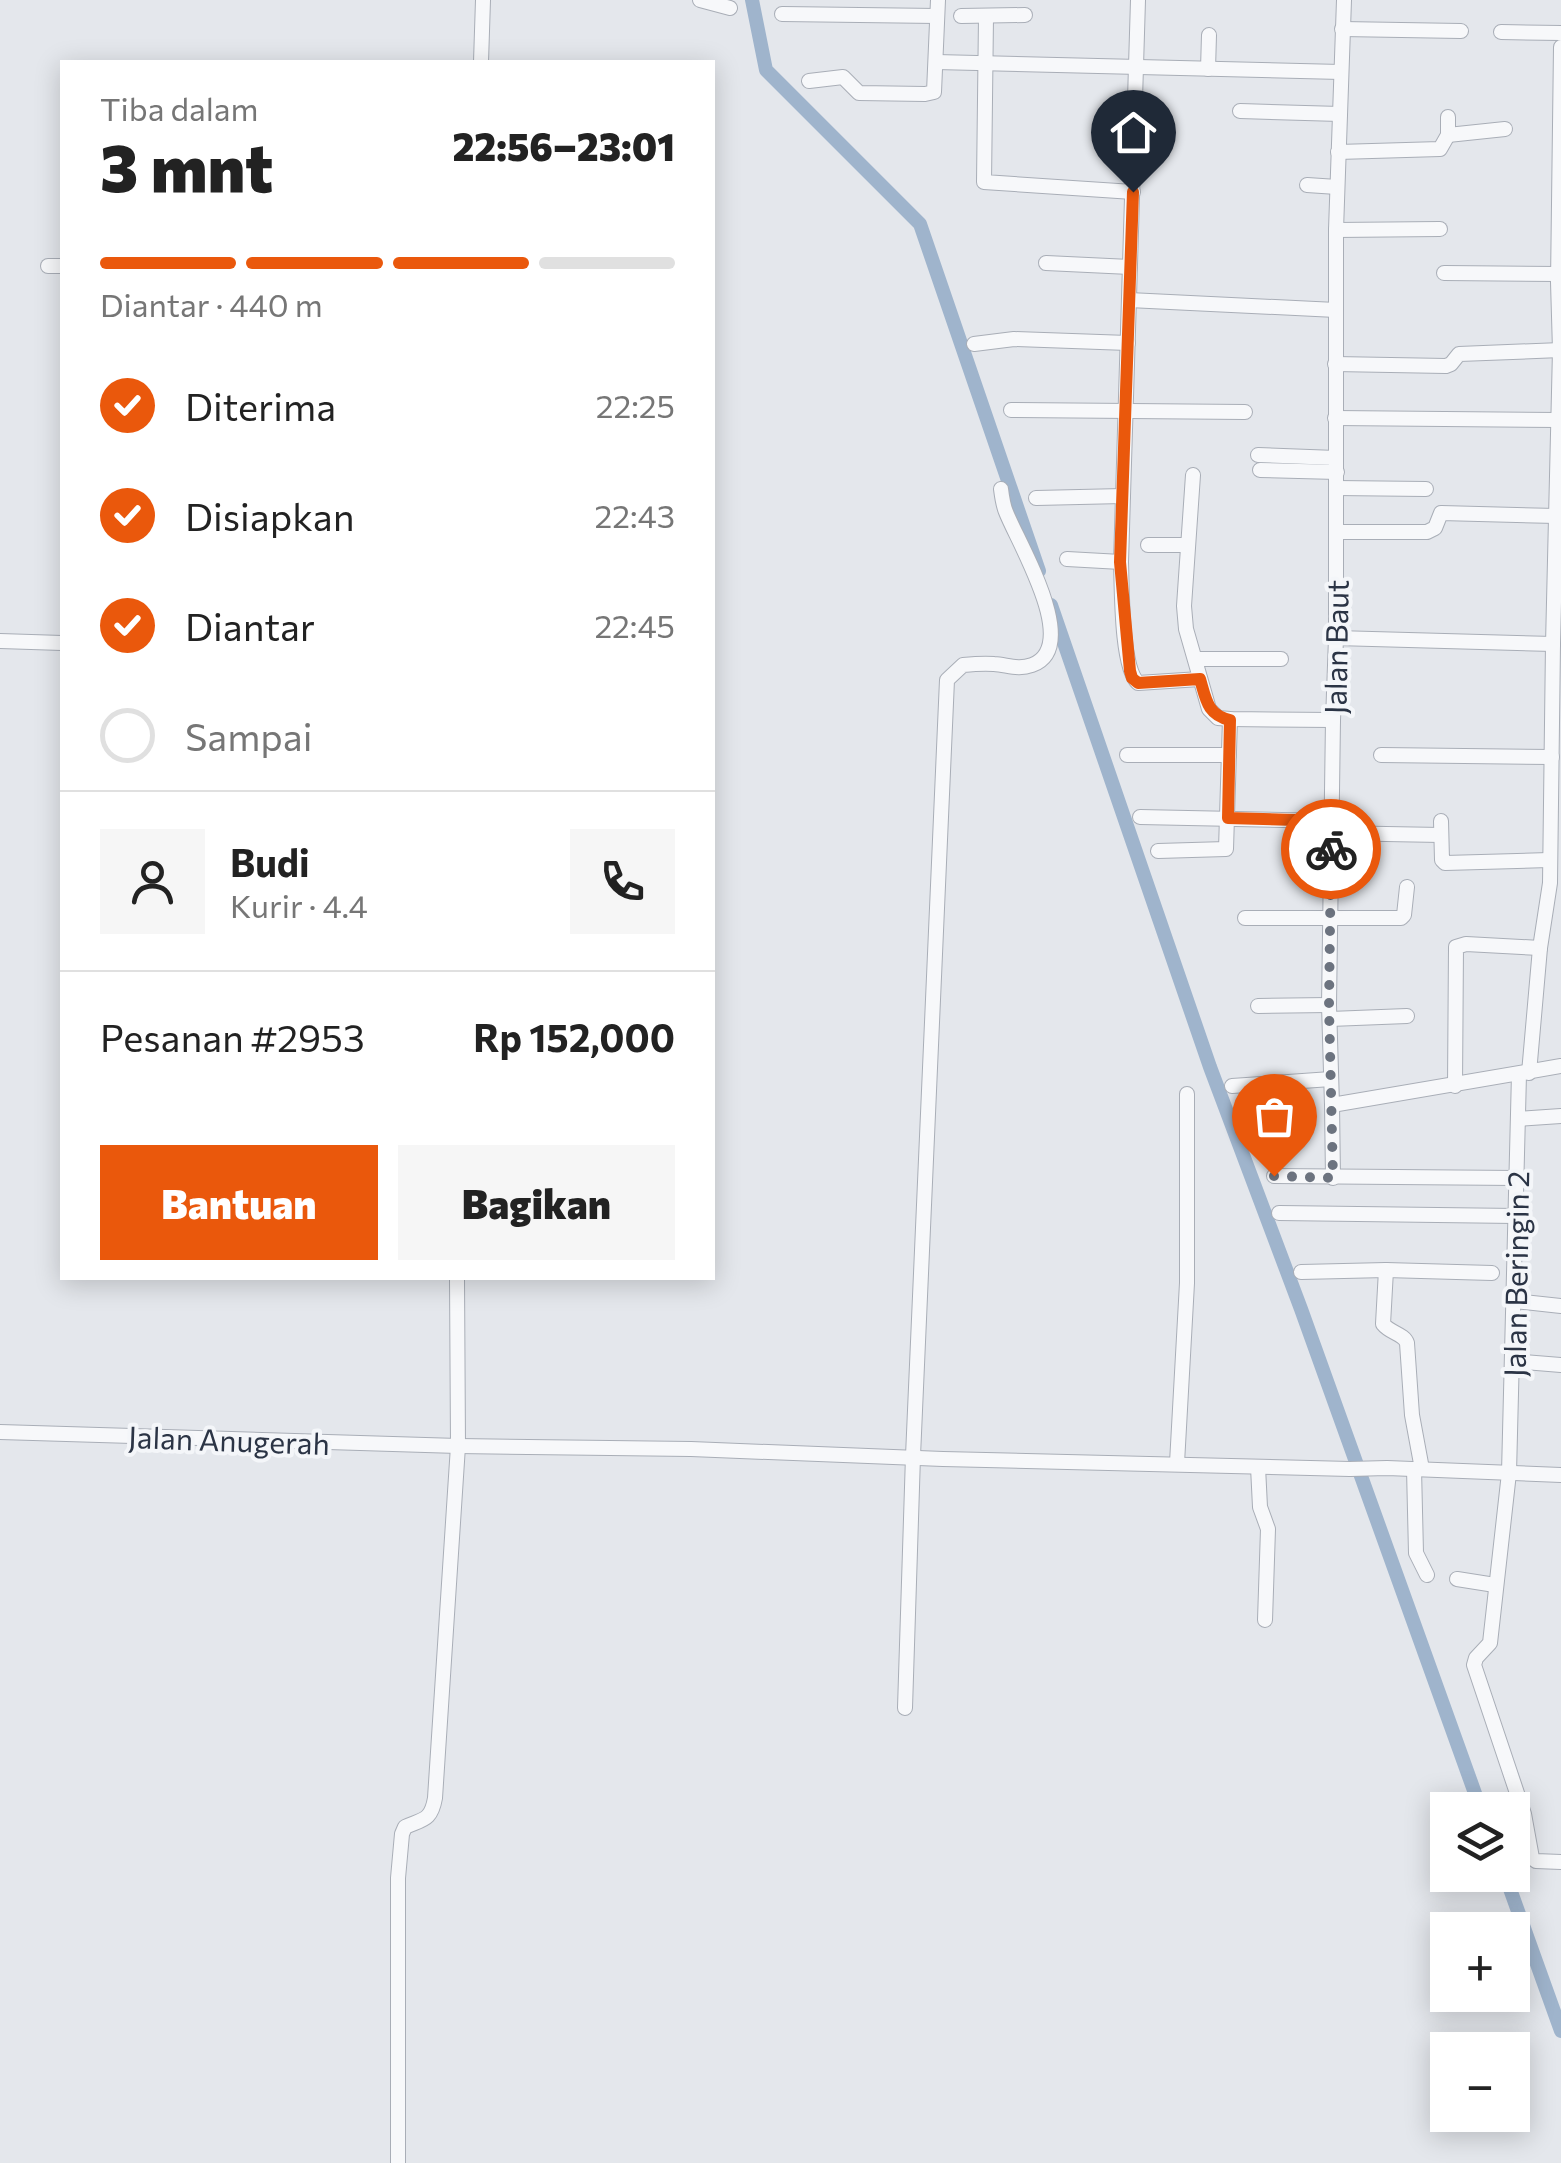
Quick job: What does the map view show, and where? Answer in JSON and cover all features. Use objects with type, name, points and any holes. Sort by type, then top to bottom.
[{"type":"street","points":[[480,60],[483,0]]},
{"type":"street","points":[[700,0],[730,8]]},
{"type":"street","points":[[1138,0],[1120,562],[1126,652],[1132,678],[1138,683],[1200,679]]},
{"type":"street","name":"Jalan Baut","points":[[1333,1178],[1331,827],[1337,532],[1334,364],[1344,0]]},
{"type":"street","points":[[782,14],[937,8],[936,89],[931,94],[859,93],[843,77],[809,81]]},
{"type":"street","points":[[961,16],[1025,15]]},
{"type":"street","points":[[986,16],[984,182],[1133,192]]},
{"type":"street","points":[[1342,29],[1461,31]]},
{"type":"street","points":[[1501,32],[1561,33]]},
{"type":"street","points":[[1208,35],[1208,69]]},
{"type":"street","name":"Jalan Beringin 2","points":[[1561,47],[1553,868],[1518,1120],[1509,1473],[1490,1643],[1474,1666],[1524,1814],[1532,1858],[1561,1862]]},
{"type":"street","points":[[936,62],[1341,72]]},
{"type":"street","points":[[1240,110],[1340,114]]},
{"type":"street","points":[[1338,152],[1440,148],[1448,135],[1448,118]]},
{"type":"street","points":[[1448,135],[1505,129]]},
{"type":"street","points":[[1307,186],[1337,187]]},
{"type":"street","points":[[1336,230],[1440,230]]},
{"type":"street","points":[[1046,264],[1130,267]]},
{"type":"street","points":[[1444,273],[1559,280]]},
{"type":"street","points":[[1129,300],[1336,310]]},
{"type":"street","points":[[974,344],[1014,339],[1128,343]]},
{"type":"street","points":[[1334,364],[1446,366],[1459,354],[1560,350]]},
{"type":"street","points":[[1011,410],[1244,412]]},
{"type":"street","points":[[1335,418],[1558,420]]},
{"type":"street","points":[[1259,463],[1426,489]]},
{"type":"street","points":[[1193,474],[1184,606],[1186,630],[1209,709],[1218,718],[1230,720],[1333,720]]},
{"type":"street","points":[[905,1708],[947,680],[963,665],[997,664],[1014,669],[1029,666],[1042,660],[1051,644],[1042,596],[1006,514],[1001,489]]},
{"type":"street","points":[[1036,498],[1123,496]]},
{"type":"street","points":[[1337,532],[1427,532],[1435,528],[1441,513],[1556,516]]},
{"type":"street","points":[[1148,544],[1188,545]]},
{"type":"street","points":[[1067,559],[1120,562]]},
{"type":"street","points":[[1336,638],[1553,644]]},
{"type":"street","points":[[0,641],[60,643]]},
{"type":"street","points":[[1196,659],[1282,659]]},
{"type":"street","points":[[1158,852],[1226,849],[1230,720]]},
{"type":"street","points":[[1127,755],[1229,755]]},
{"type":"street","points":[[1381,755],[1552,757]]},
{"type":"street","points":[[1140,817],[1228,818],[1331,827],[1441,828],[1445,863],[1553,868]]},
{"type":"street","points":[[1245,918],[1400,918],[1404,914],[1407,886]]},
{"type":"street","points":[[1455,1086],[1456,947],[1466,944],[1540,948]]},
{"type":"street","points":[[1258,1006],[1407,1016]]},
{"type":"street","points":[[1332,1105],[1561,1066]]},
{"type":"street","points":[[1232,1086],[1331,1079]]},
{"type":"street","points":[[1177,1463],[1187,1284],[1187,1094]]},
{"type":"street","points":[[1518,1120],[1561,1116]]},
{"type":"street","points":[[1274,1176],[1517,1178]]},
{"type":"street","points":[[1279,1213],[1516,1216]]},
{"type":"street","points":[[1386,1270],[1383,1321],[1387,1329],[1408,1343],[1418,1469],[1416,1553],[1427,1574]]},
{"type":"street","points":[[1301,1272],[1492,1273]]},
{"type":"street","points":[[398,2163],[398,1878],[405,1827],[425,1820],[435,1798],[458,1446],[456,1280]]},
{"type":"street","points":[[1514,1302],[1561,1306]]},
{"type":"street","points":[[1513,1361],[1561,1365]]},
{"type":"street","name":"Jalan Anugerah","points":[[0,1432],[1561,1475]]},
{"type":"street","points":[[1258,1467],[1260,1507],[1268,1529],[1265,1620]]},
{"type":"street","points":[[1457,1579],[1496,1585]]},
{"type":"waterway","points":[[752,0],[766,70],[920,224],[1039,571]]},
{"type":"waterway","points":[[1051,605],[1210,1067],[1475,1792]]},
{"type":"waterway","points":[[1511,1892],[1561,2031]]},
{"type":"way so far","points":[[1274,1176],[1333,1178],[1331,849]]},
{"type":"route","points":[[1133,192],[1120,562],[1126,652],[1132,678],[1148,684],[1200,679],[1209,709],[1218,718],[1230,720],[1228,818],[1332,821],[1331,849]]}]
